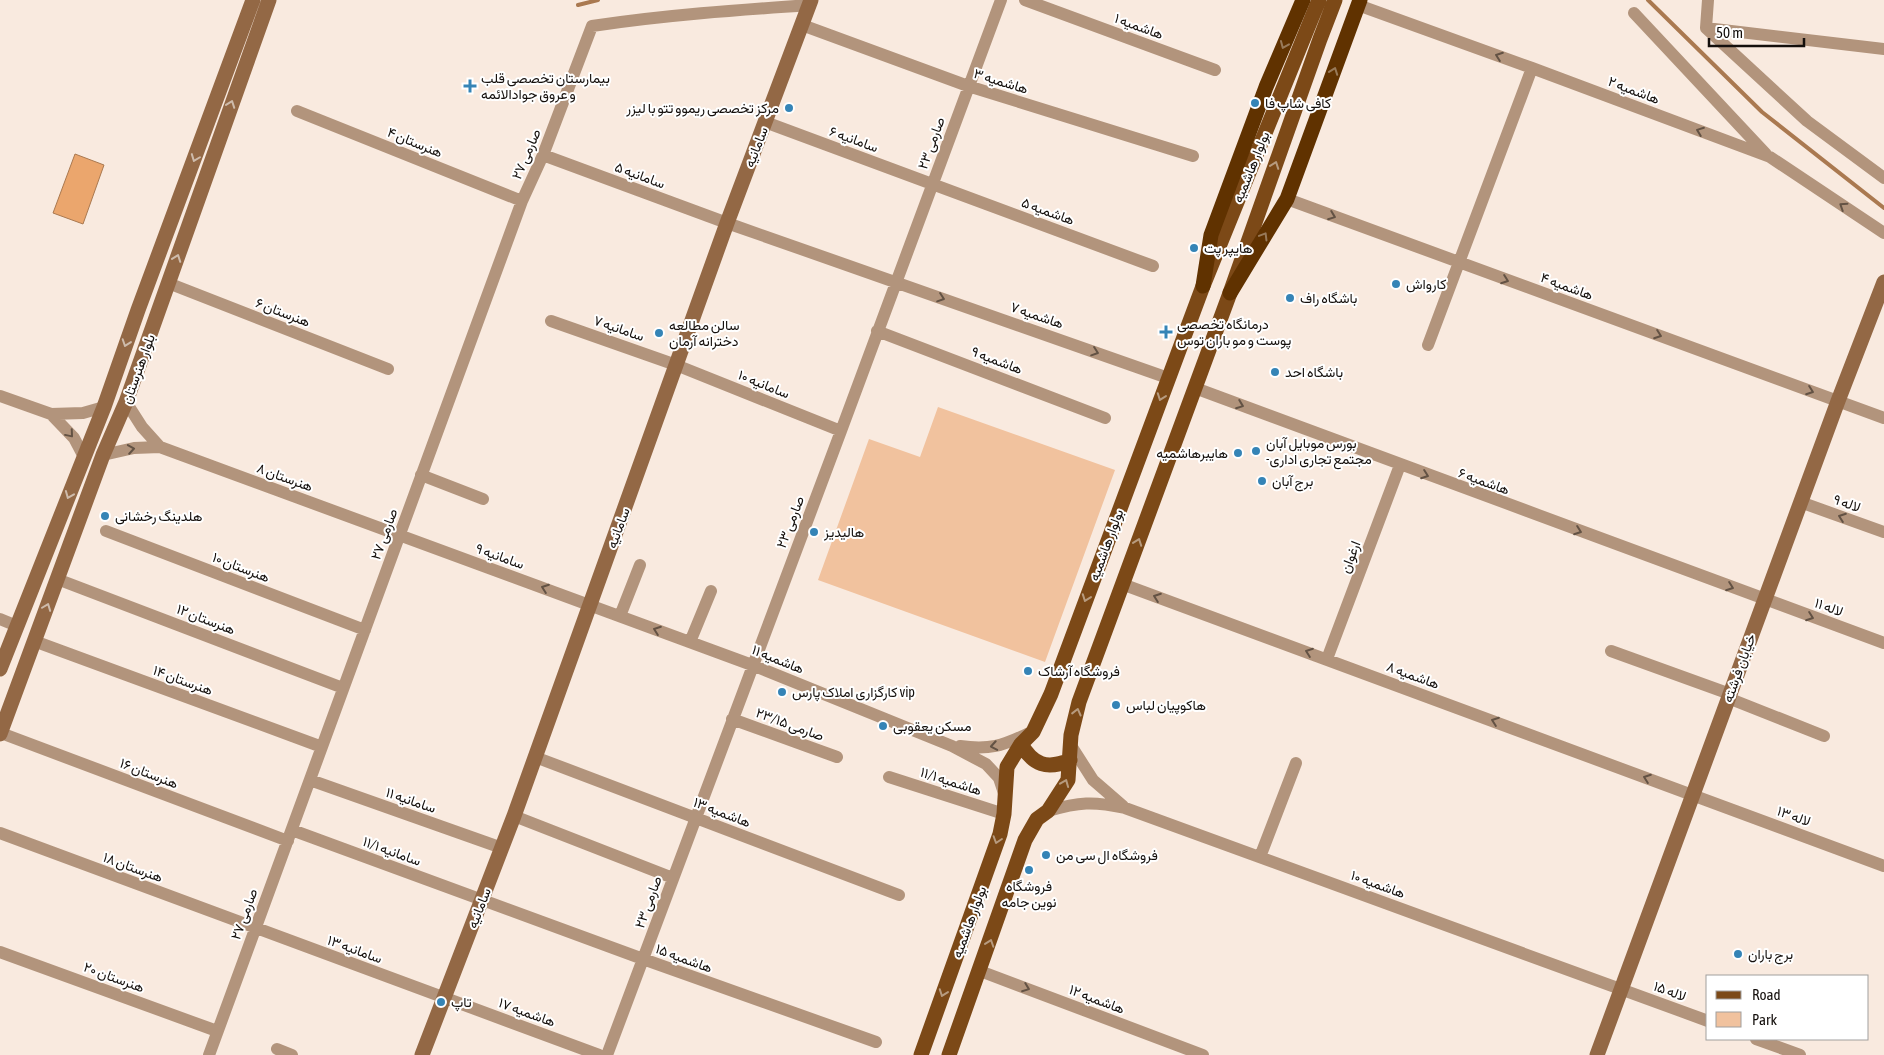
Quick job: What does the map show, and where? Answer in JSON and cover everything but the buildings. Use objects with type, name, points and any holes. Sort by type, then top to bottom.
[{"type":"highway","points":[[1203,286],[1211,235],[1266,87],[1303,0]]},
{"type":"highway","points":[[1230,293],[1287,199],[1359,3]]},
{"type":"main road","name":"بولوار هاشمیه","points":[[921,1055],[994,852],[1004,814],[1007,767],[1021,744],[1032,732],[1051,694],[1203,286],[1319,0]]},
{"type":"main road","name":"بولوار هاشمیه","points":[[950,1055],[1025,840],[1037,819],[1048,811],[1068,780],[1070,752],[1079,702],[1230,293],[1335,0]]},
{"type":"main road","points":[[1021,744],[1026,754],[1036,762],[1047,766],[1059,765],[1070,752]]},
{"type":"street","name":"بلوار هنرستان","points":[[0,668],[104,407],[253,0]]},
{"type":"street","name":"بلوار هنرستان","points":[[0,734],[103,455],[126,402],[157,318],[269,0]]},
{"type":"street","name":"صارمی ۲۳","points":[[607,1055],[1001,0]]},
{"type":"street","name":"هاشمیه ۱","points":[[1025,0],[1215,70]]},
{"type":"street","points":[[1706,28],[1708,0]]},
{"type":"street","name":"سامانیه","points":[[422,1055],[514,816],[727,223],[811,2]]},
{"type":"street","name":"صارمی ۲۷","points":[[209,1055],[522,201],[543,155],[592,26],[696,13],[811,2]]},
{"type":"street","name":"هاشمیه ۲","points":[[1359,3],[1770,157],[1884,233]]},
{"type":"street","points":[[1634,13],[1770,157]]},
{"type":"street","name":"هاشمیه ۳","points":[[802,25],[968,86],[1194,156]]},
{"type":"street","points":[[1706,28],[1884,49]]},
{"type":"street","points":[[1706,28],[1807,121],[1884,178]]},
{"type":"street","points":[[1428,345],[1532,68]]},
{"type":"street","name":"هنرستان ۴","points":[[297,112],[522,201]]},
{"type":"street","name":"سامانیه ۶","points":[[765,122],[932,184]]},
{"type":"street","name":"سامانیه ۵","points":[[543,155],[727,223],[895,281]]},
{"type":"street","name":"هاشمیه ۵","points":[[932,184],[1153,266]]},
{"type":"street","name":"هاشمیه ۴","points":[[1287,199],[1884,418]]},
{"type":"street","name":"هاشمیه ۷","points":[[895,281],[1168,378]]},
{"type":"street","name":"خیابان فرشته","points":[[1597,1055],[1800,502],[1884,282]]},
{"type":"street","name":"هنرستان ۶","points":[[168,283],[388,369]]},
{"type":"street","points":[[138,310],[157,318]]},
{"type":"street","name":"سامانیه ۷","points":[[552,321],[676,365]]},
{"type":"street","name":"هاشمیه ۹","points":[[877,331],[1106,418]]},
{"type":"street","name":"سامانیه ۱۰","points":[[676,365],[841,431]]},
{"type":"street","name":"هاشمیه ۶","points":[[1195,388],[1764,600]]},
{"type":"street","points":[[0,396],[52,414],[83,413],[104,407]]},
{"type":"street","name":"هنرستان ۸","points":[[126,402],[142,427],[160,446]]},
{"type":"street","points":[[52,414],[74,438],[84,457]]},
{"type":"street","name":"هنرستان ۸","points":[[103,455],[134,448],[160,446],[400,535]]},
{"type":"street","name":"ارغوان","points":[[1327,659],[1400,465]]},
{"type":"street","points":[[421,475],[482,499]]},
{"type":"street","name":"لاله ۹","points":[[1800,502],[1884,532]]},
{"type":"street","name":"هنرستان ۱۰","points":[[106,531],[365,630]]},
{"type":"street","name":"سامانیه ۹","points":[[400,535],[591,605]]},
{"type":"street","points":[[620,616],[640,565]]},
{"type":"street","name":"هنرستان ۱۲","points":[[58,579],[344,688]]},
{"type":"street","name":"هاشمیه ۸","points":[[1122,584],[1693,795]]},
{"type":"street","points":[[690,642],[711,591]]},
{"type":"street","name":"لاله ۱۱","points":[[1764,600],[1884,643]]},
{"type":"street","name":"هاشمیه ۱۱","points":[[591,605],[752,665],[952,746]]},
{"type":"street","points":[[0,620],[17,626]]},
{"type":"street","name":"هنرستان ۱۴","points":[[34,641],[322,747]]},
{"type":"street","points":[[1611,651],[1729,696],[1824,736]]},
{"type":"street","points":[[0,668],[21,674]]},
{"type":"street","name":"صارمی ۲۳/۱۵","points":[[732,719],[837,757]]},
{"type":"street","points":[[952,746],[980,749],[1008,744],[1032,732]]},
{"type":"street","name":"هنرستان ۱۶","points":[[0,734],[290,835]]},
{"type":"street","points":[[952,746],[986,764],[999,778],[1005,795]]},
{"type":"street","points":[[1070,752],[1093,780],[1125,808]]},
{"type":"street","name":"هاشمیه ۱۳","points":[[535,757],[899,896]]},
{"type":"street","points":[[1260,858],[1296,763]]},
{"type":"street","name":"هاشمیه ۱۱/۱","points":[[889,777],[1004,814]]},
{"type":"street","name":"سامانیه ۱۱","points":[[310,780],[502,848]]},
{"type":"street","name":"لاله ۱۳","points":[[1693,795],[1884,866]]},
{"type":"street","points":[[1048,811],[1073,804],[1099,803],[1125,808]]},
{"type":"street","name":"هاشمیه ۱۰","points":[[1125,808],[1621,989]]},
{"type":"street","points":[[514,816],[673,878]]},
{"type":"street","name":"هنرستان ۱۸","points":[[0,833],[255,929]]},
{"type":"street","name":"سامانیه ۱۱/۱","points":[[290,835],[482,900]]},
{"type":"street","name":"هاشمیه ۱۵","points":[[482,900],[876,1042]]},
{"type":"street","name":"سامانیه ۱۳","points":[[255,929],[444,998]]},
{"type":"street","name":"هنرستان ۲۰","points":[[0,952],[217,1031]]},
{"type":"street","name":"هاشمیه ۱۲","points":[[980,971],[1203,1055]]},
{"type":"street","name":"لاله ۱۵","points":[[1621,989],[1706,1020]]},
{"type":"street","name":"هاشمیه ۱۷","points":[[444,998],[600,1055]]},
{"type":"street","points":[[1759,1040],[1800,1055]]},
{"type":"street","points":[[277,1049],[292,1055]]},
{"type":"green space","points":[[938,407],[1115,470],[1045,662],[818,580],[869,439],[920,457]]},
{"type":"shaded area","points":[[75,154],[104,165],[83,224],[53,213]]},
{"type":"waterway","points":[[578,5],[598,0]]},
{"type":"waterway","points":[[1648,0],[1762,112],[1884,208]]},
{"type":"place","name":"بیمارستان تخصصی قلب و عروق جوادالائمه","points":[[470,86]]},
{"type":"place","name":"کافی شاپ فا","points":[[1255,103]]},
{"type":"place","name":"مرکز تخصصی ریموو تتو با لیزر","points":[[789,108]]},
{"type":"place","name":"هایپر پت","points":[[1194,248]]},
{"type":"place","name":"کارواش","points":[[1396,284]]},
{"type":"place","name":"باشگاه راف","points":[[1290,298]]},
{"type":"place","name":"درمانگاه تخصصی پوست و مو باران توس","points":[[1166,332]]},
{"type":"place","name":"سالن مطالعه دخترانه آرمان","points":[[659,333]]},
{"type":"place","name":"باشگاه احد","points":[[1275,372]]},
{"type":"place","name":"بورس موبایل آبان -مجتمع تجاری اداری","points":[[1256,451]]},
{"type":"place","name":"هایبرهاشمیه","points":[[1238,453]]},
{"type":"place","name":"برج آبان","points":[[1262,481]]},
{"type":"place","name":"هلدینگ رخشانی","points":[[105,516]]},
{"type":"place","name":"هالیدیز","points":[[814,532]]},
{"type":"place","name":"فروشگاه آرشاک","points":[[1028,671]]},
{"type":"place","name":"کارگزاری املاک پارس vip","points":[[782,692]]},
{"type":"place","name":"هاکوپیان لباس","points":[[1116,705]]},
{"type":"place","name":"مسکن یعقوبی","points":[[883,726]]},
{"type":"place","name":"فروشگاه ال سی من","points":[[1046,855]]},
{"type":"place","name":"فروشگاه نوین جامه","points":[[1029,870]]},
{"type":"place","name":"برج باران","points":[[1738,954]]},
{"type":"place","name":"تاپ","points":[[441,1002]]}]
